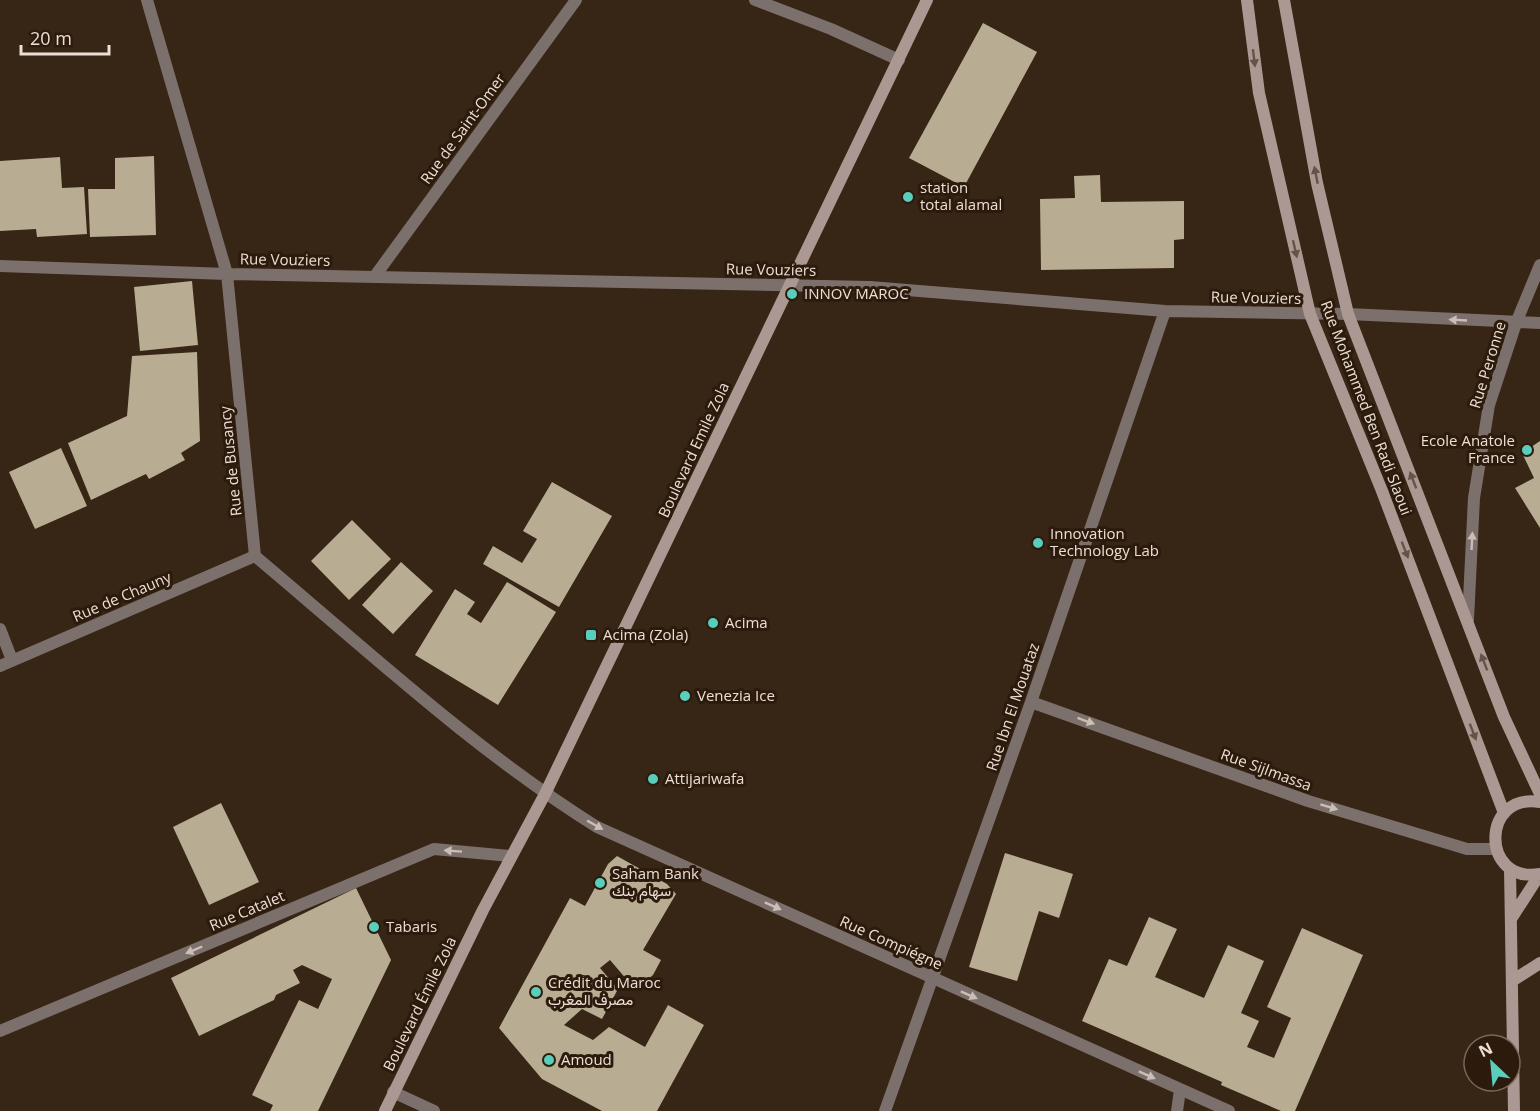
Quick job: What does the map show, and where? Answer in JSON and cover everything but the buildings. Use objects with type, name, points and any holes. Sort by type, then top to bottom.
[{"type":"street","name":"Rue de Busancy","points":[[147,0],[227,274],[255,556]]},
{"type":"street","name":"Rue de Saint-Omer","points":[[375,276],[576,0]]},
{"type":"street","points":[[755,0],[831,28],[899,60]]},
{"type":"street","name":"Boulevard Emile Zola","points":[[483,910],[545,795],[927,0]]},
{"type":"street","name":"Rue Mohammed Ben Radi Slaoui","points":[[1247,0],[1259,93],[1310,314],[1383,491],[1504,813]]},
{"type":"street","name":"Rue Mohammed Ben Radi Slaoui","points":[[1284,0],[1317,183],[1348,314],[1504,717],[1540,794]]},
{"type":"street","name":"Rue Vouziers","points":[[0,266],[227,274],[870,287],[1165,311],[1348,314],[1540,324]]},
{"type":"street","name":"Rue Peronne","points":[[1468,620],[1474,498],[1489,405],[1516,323],[1540,266]]},
{"type":"street","name":"Rue Ibn El Mouataz","points":[[885,1111],[1165,311]]},
{"type":"street","points":[[255,556],[486,750],[545,795]]},
{"type":"street","name":"Rue de Chauny","points":[[0,666],[255,556]]},
{"type":"street","points":[[0,629],[12,660]]},
{"type":"street","name":"Rue Sijlmassa","points":[[1030,702],[1308,801],[1467,849],[1496,849]]},
{"type":"street","name":"Rue Compiégne","points":[[545,795],[597,827],[1228,1111]]},
{"type":"street","points":[[1540,802],[1520,803],[1504,813],[1495,830],[1496,849],[1510,869],[1528,875],[1540,874]]},
{"type":"street","name":"Rue Catalet","points":[[0,1031],[434,849],[511,856]]},
{"type":"street","points":[[1510,869],[1514,1111]]},
{"type":"street","points":[[1511,920],[1540,874]]},
{"type":"street","name":"Boulevard Émile Zola","points":[[385,1111],[483,910]]},
{"type":"street","points":[[1512,981],[1540,963]]},
{"type":"street","points":[[1177,1111],[1180,1090]]},
{"type":"street","points":[[393,1092],[434,1111]]},
{"type":"place","name":"station total alamal","points":[[908,197]]},
{"type":"place","name":"INNOV MAROC","points":[[792,294]]},
{"type":"place","name":"Ecole Anatole France","points":[[1527,450]]},
{"type":"place","name":"Innovation Technology Lab","points":[[1038,543]]},
{"type":"place","name":"Acima","points":[[713,623]]},
{"type":"place","name":"Acima (Zola)","points":[[591,635]]},
{"type":"place","name":"Venezia Ice","points":[[685,696]]},
{"type":"place","name":"Attijariwafa","points":[[653,779]]},
{"type":"place","name":"Saham Bank سهام بنك","points":[[600,883]]},
{"type":"place","name":"Tabaris","points":[[374,927]]},
{"type":"place","name":"Crédit du Maroc مصرف المغرب","points":[[536,992]]},
{"type":"place","name":"Amoud","points":[[549,1060]]}]
